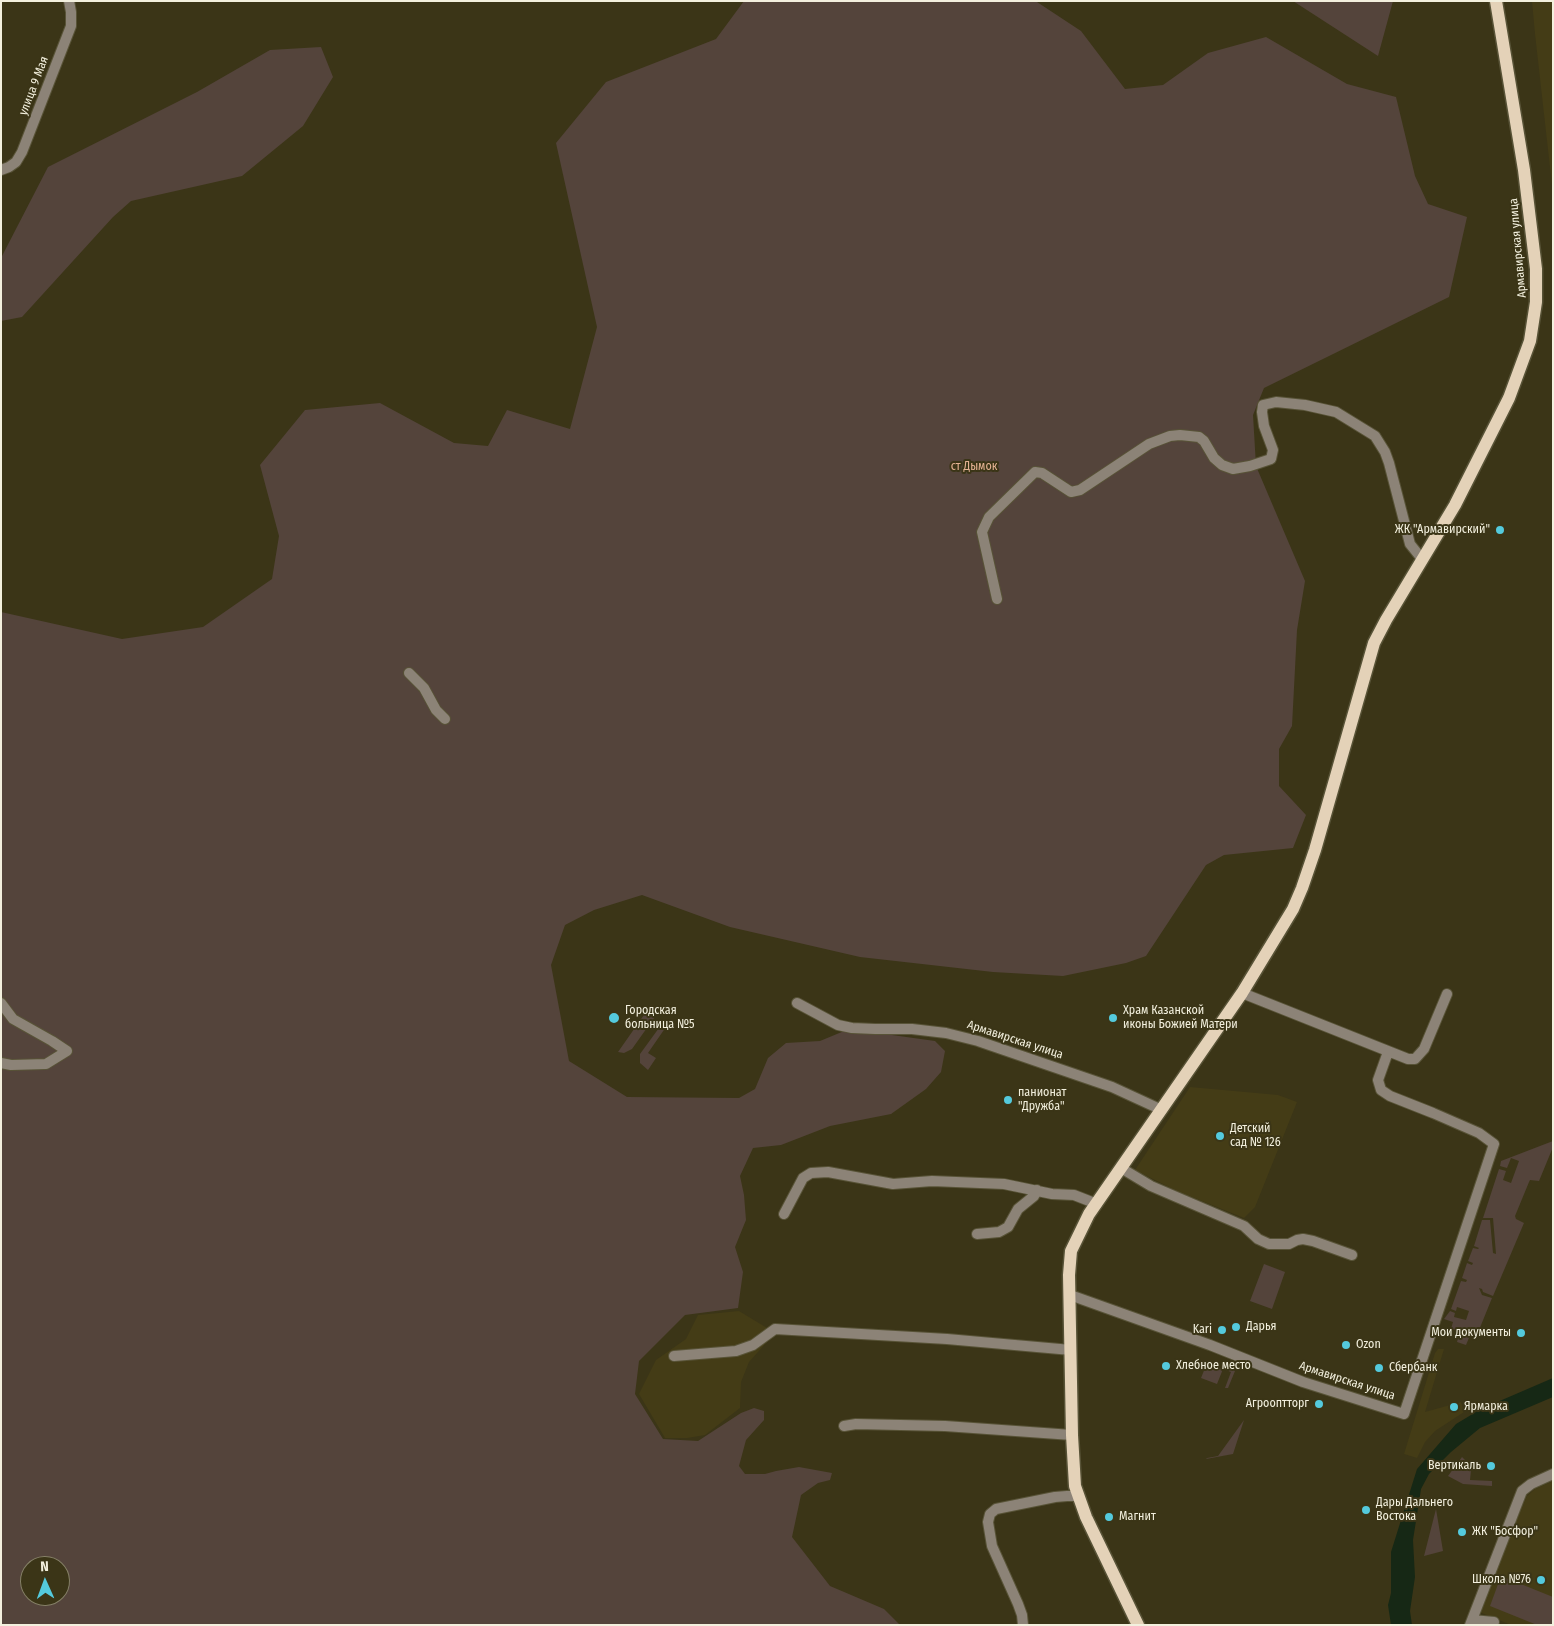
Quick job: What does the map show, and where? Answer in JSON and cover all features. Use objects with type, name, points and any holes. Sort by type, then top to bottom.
[{"type":"main road","name":"Армавирская улица","points":[[1138,1625],[1086,1517],[1075,1486],[1072,1435],[1069,1275],[1071,1250],[1090,1214],[1242,993],[1293,909],[1315,850],[1374,643],[1455,505],[1509,398],[1530,340],[1536,302],[1536,269],[1526,186],[1496,1]]},
{"type":"street","name":"улица 9 Мая","points":[[1,170],[16,162],[25,145],[71,26],[69,1]]},
{"type":"street","points":[[997,599],[982,532],[989,517],[1035,472],[1042,473],[1071,492],[1080,490],[1149,444],[1170,436],[1180,435],[1198,437],[1204,441],[1214,458],[1222,465],[1233,469],[1250,466],[1271,459],[1273,450],[1264,426],[1262,412],[1263,406],[1276,402],[1306,405],[1336,412],[1375,436],[1385,452],[1389,463],[1410,544],[1422,559]]},
{"type":"street","points":[[409,673],[424,688],[436,710],[445,719]]},
{"type":"street","points":[[1242,993],[1408,1060],[1415,1058],[1424,1049],[1447,994]]},
{"type":"street","points":[[1,1003],[13,1019],[67,1051],[46,1064],[11,1065],[1,1063]]},
{"type":"street","name":"Армавирская улица","points":[[797,1003],[838,1025],[867,1029],[912,1029],[978,1040],[1112,1087],[1162,1110]]},
{"type":"street","name":"Армавирская улица","points":[[1070,1295],[1210,1345],[1302,1382],[1404,1414],[1494,1144],[1479,1133],[1390,1096],[1381,1090],[1378,1080],[1388,1052]]},
{"type":"street","points":[[1121,1168],[1151,1186],[1244,1226],[1258,1239],[1269,1244],[1289,1244],[1297,1240],[1313,1241],[1352,1255]]},
{"type":"street","points":[[784,1214],[803,1178],[811,1173],[828,1172],[893,1184],[932,1180],[1004,1184],[1052,1194],[1074,1195],[1097,1204]]},
{"type":"street","points":[[977,1234],[999,1232],[1008,1227],[1018,1209],[1034,1196],[1036,1190]]},
{"type":"street","points":[[674,1356],[736,1351],[753,1345],[775,1329],[947,1339],[1071,1350]]},
{"type":"street","points":[[844,1426],[856,1424],[945,1426],[1072,1435]]},
{"type":"street","points":[[1496,1624],[1471,1622],[1522,1491],[1531,1484],[1553,1474]]},
{"type":"street","points":[[1023,1625],[1018,1604],[992,1546],[988,1522],[990,1514],[996,1509],[1055,1497],[1078,1496]]},
{"type":"shaded area","points":[[1532,1],[1553,1],[1553,194],[1535,34]]},
{"type":"shaded area","name":"Детский сад № 126","points":[[1190,1087],[1278,1095],[1297,1102],[1255,1207],[1244,1218],[1177,1191],[1135,1170]]},
{"type":"shaded area","points":[[739,1311],[767,1328],[767,1342],[749,1362],[741,1382],[740,1408],[705,1435],[687,1438],[665,1438],[639,1394],[656,1360],[686,1339],[698,1315]]},
{"type":"shaded area","name":"Ярмарка","points":[[1438,1349],[1444,1349],[1425,1412],[1461,1402],[1464,1412],[1435,1431],[1425,1442],[1417,1458],[1404,1454],[1435,1353]]},
{"type":"shaded area","points":[[1553,1378],[1553,1397],[1480,1428],[1451,1452],[1429,1474],[1421,1489],[1413,1540],[1415,1577],[1410,1611],[1412,1625],[1391,1625],[1388,1605],[1391,1593],[1391,1552],[1417,1469],[1456,1424],[1481,1409]]},
{"type":"shaded area","points":[[1553,1481],[1553,1625],[1511,1625],[1477,1611],[1527,1496],[1535,1489]]},
{"type":"green space","name":"ст Дымок","points":[[744,1],[1032,1],[1037,2],[1081,31],[1125,89],[1163,85],[1208,53],[1266,37],[1347,84],[1396,97],[1415,176],[1428,204],[1467,217],[1449,297],[1264,388],[1253,415],[1256,466],[1305,581],[1297,630],[1292,726],[1279,749],[1279,786],[1306,815],[1293,848],[1224,855],[1206,865],[1146,956],[1126,963],[1063,976],[993,972],[860,957],[730,927],[642,895],[594,910],[565,925],[551,965],[569,1061],[627,1097],[739,1098],[755,1089],[768,1058],[786,1043],[820,1041],[849,1029],[935,1041],[945,1051],[941,1072],[926,1089],[891,1114],[830,1126],[781,1145],[753,1148],[740,1176],[746,1220],[735,1247],[743,1272],[738,1308],[685,1315],[639,1361],[635,1394],[663,1439],[698,1441],[741,1413],[754,1408],[764,1411],[764,1420],[746,1440],[739,1466],[745,1474],[765,1474],[799,1467],[832,1473],[830,1480],[818,1483],[801,1495],[792,1537],[830,1586],[884,1609],[900,1625],[1,1625],[1,612],[122,639],[203,627],[272,579],[279,536],[260,465],[305,410],[380,403],[454,443],[488,446],[507,410],[570,429],[597,327],[556,143],[606,82],[716,39]]},
{"type":"green space","points":[[1293,1],[1393,1],[1378,56]]},
{"type":"green space","points":[[321,47],[333,77],[303,126],[242,176],[131,201],[113,217],[22,317],[1,321],[1,258],[48,167],[197,92],[270,50]]},
{"type":"green space","points":[[646,1012],[654,1018],[632,1049],[624,1053],[618,1052]]},
{"type":"green space","points":[[664,1021],[668,1024],[648,1053],[656,1058],[648,1070],[640,1063],[640,1054]]},
{"type":"green space","points":[[1553,1141],[1553,1147],[1539,1181],[1530,1180],[1515,1216],[1516,1219],[1524,1223],[1493,1296],[1479,1288],[1482,1295],[1492,1298],[1477,1335],[1471,1333],[1466,1345],[1457,1342],[1460,1331],[1451,1329],[1453,1322],[1444,1319],[1450,1311],[1455,1313],[1454,1317],[1466,1320],[1469,1311],[1457,1307],[1456,1311],[1451,1309],[1461,1281],[1466,1282],[1467,1280],[1462,1278],[1467,1263],[1472,1265],[1473,1263],[1468,1261],[1473,1248],[1479,1248],[1474,1246],[1482,1220],[1490,1220],[1493,1253],[1496,1254],[1493,1218],[1483,1218],[1499,1169],[1506,1171],[1503,1180],[1511,1183],[1519,1161],[1511,1158],[1507,1168],[1500,1166],[1501,1161]]},
{"type":"green space","points":[[1264,1264],[1285,1272],[1272,1309],[1250,1301]]},
{"type":"green space","points":[[1207,1363],[1223,1369],[1217,1384],[1201,1378]]},
{"type":"green space","points":[[1224,1367],[1235,1371],[1228,1388],[1225,1388],[1231,1372],[1223,1369]]},
{"type":"green space","points":[[1244,1420],[1233,1454],[1206,1459],[1218,1456]]},
{"type":"green space","points":[[1462,1457],[1471,1470],[1470,1480],[1492,1481],[1492,1486],[1463,1484],[1448,1476]]},
{"type":"green space","points":[[1436,1509],[1443,1551],[1424,1556]]},
{"type":"green space","points":[[1501,1576],[1553,1597],[1553,1625],[1537,1625],[1490,1606]]},
{"type":"place","name":"ЖК \"Армавирский\"","points":[[1500,530]]},
{"type":"place","name":"Городская больница №5","points":[[614,1018]]},
{"type":"place","name":"Храм Казанской иконы Божией Матери","points":[[1113,1018]]},
{"type":"place","name":"панионат \"Дружба\"","points":[[1008,1100]]},
{"type":"place","name":"Детский сад № 126","points":[[1220,1136]]},
{"type":"place","name":"Дарья","points":[[1236,1327]]},
{"type":"place","name":"Kari","points":[[1222,1330]]},
{"type":"place","name":"Мои документы","points":[[1521,1333]]},
{"type":"place","name":"Ozon","points":[[1346,1345]]},
{"type":"place","name":"Хлебное место","points":[[1166,1366]]},
{"type":"place","name":"Сбербанк","points":[[1379,1368]]},
{"type":"place","name":"Агрооптторг","points":[[1319,1404]]},
{"type":"place","name":"Ярмарка","points":[[1454,1407]]},
{"type":"place","name":"Вертикаль","points":[[1491,1466]]},
{"type":"place","name":"Дары Дальнего Востока","points":[[1366,1510]]},
{"type":"place","name":"Магнит","points":[[1109,1517]]},
{"type":"place","name":"ЖК \"Босфор\"","points":[[1462,1532]]},
{"type":"place","name":"Школа №76","points":[[1541,1580]]}]
